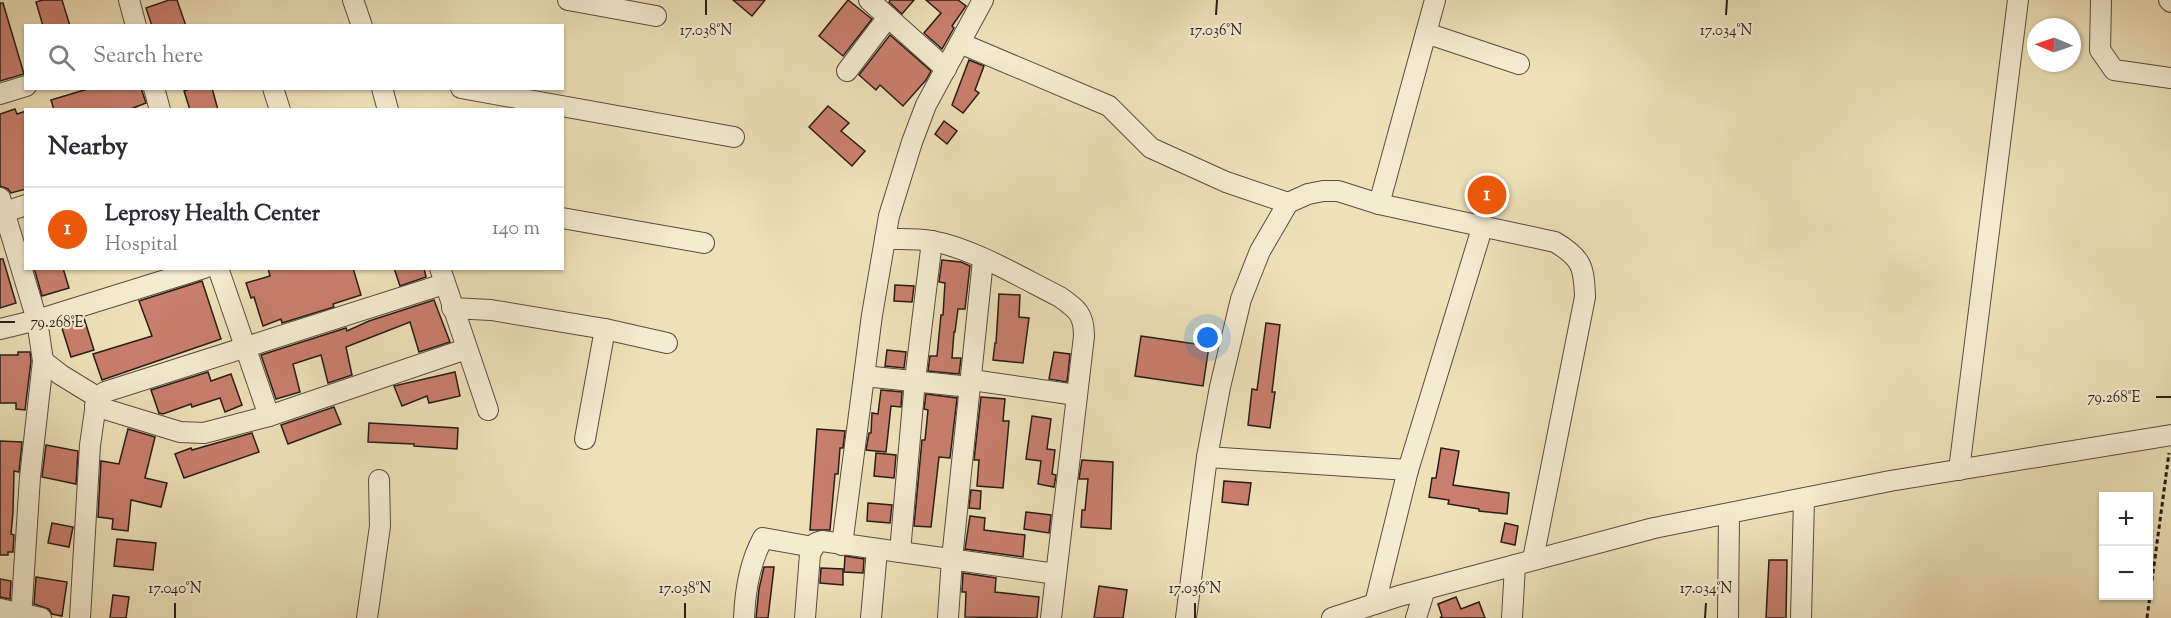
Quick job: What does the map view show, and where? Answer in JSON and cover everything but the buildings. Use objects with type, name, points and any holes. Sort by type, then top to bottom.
[{"type":"street","points":[[129,0],[135,24]]},
{"type":"street","points":[[354,0],[361,24]]},
{"type":"street","points":[[568,0],[656,16]]},
{"type":"street","points":[[869,0],[946,69]]},
{"type":"street","points":[[842,545],[864,376],[889,216],[912,141],[926,105],[982,0]]},
{"type":"street","points":[[1379,204],[1435,0]]},
{"type":"street","points":[[1959,470],[2018,0]]},
{"type":"street","points":[[2101,0],[2100,50],[2114,70],[2171,78]]},
{"type":"street","points":[[847,71],[888,17]]},
{"type":"street","points":[[1426,33],[1519,64]]},
{"type":"street","points":[[960,43],[1109,106],[1151,148],[1226,182],[1288,204]]},
{"type":"street","points":[[0,94],[24,87]]},
{"type":"street","points":[[155,90],[159,108]]},
{"type":"street","points":[[274,90],[279,108]]},
{"type":"street","points":[[382,90],[387,108]]},
{"type":"street","points":[[472,90],[734,137]]},
{"type":"street","points":[[1186,618],[1207,457],[1240,299],[1260,251],[1288,204],[1308,194],[1323,191],[1338,191],[1379,204],[1555,242],[1571,252],[1584,272],[1586,297],[1512,618]]},
{"type":"street","points":[[21,615],[30,477],[43,361],[37,320],[2,205],[24,205]]},
{"type":"street","points":[[564,218],[704,243]]},
{"type":"street","points":[[1375,604],[1408,470],[1483,225]]},
{"type":"street","points":[[885,239],[932,241],[983,260],[1059,297],[1081,315],[1084,336],[1051,618]]},
{"type":"street","points":[[900,552],[915,380],[932,241]]},
{"type":"street","points":[[948,618],[983,260]]},
{"type":"street","points":[[0,329],[37,320],[198,270]]},
{"type":"street","points":[[219,270],[269,416]]},
{"type":"street","points":[[80,618],[90,445],[96,402],[114,389],[245,349],[442,276],[488,410]]},
{"type":"street","points":[[452,308],[491,310],[605,329],[667,343]]},
{"type":"street","points":[[585,439],[605,329]]},
{"type":"street","points":[[43,361],[96,402],[180,432],[204,433],[219,431],[269,416],[466,349]]},
{"type":"street","points":[[864,376],[1076,395]]},
{"type":"street","points":[[1332,618],[1425,589],[1654,528],[1804,500],[1890,481],[2170,441]]},
{"type":"street","points":[[1207,457],[1408,470]]},
{"type":"street","points":[[367,618],[380,526],[379,480]]},
{"type":"street","points":[[1801,618],[1804,500]]},
{"type":"street","points":[[1728,618],[1729,514]]},
{"type":"street","points":[[744,618],[745,594],[757,549],[763,538],[813,547]]},
{"type":"street","points":[[805,618],[810,554],[816,543],[822,541],[1056,574]]},
{"type":"street","points":[[871,618],[877,550]]},
{"type":"street","points":[[1416,618],[1425,589]]},
{"type":"street","points":[[0,609],[41,618]]},
{"type":"path","points":[[2147,618],[2170,441]]},
{"type":"place","name":"Leprosy Health Center","points":[[1487,195]]}]
